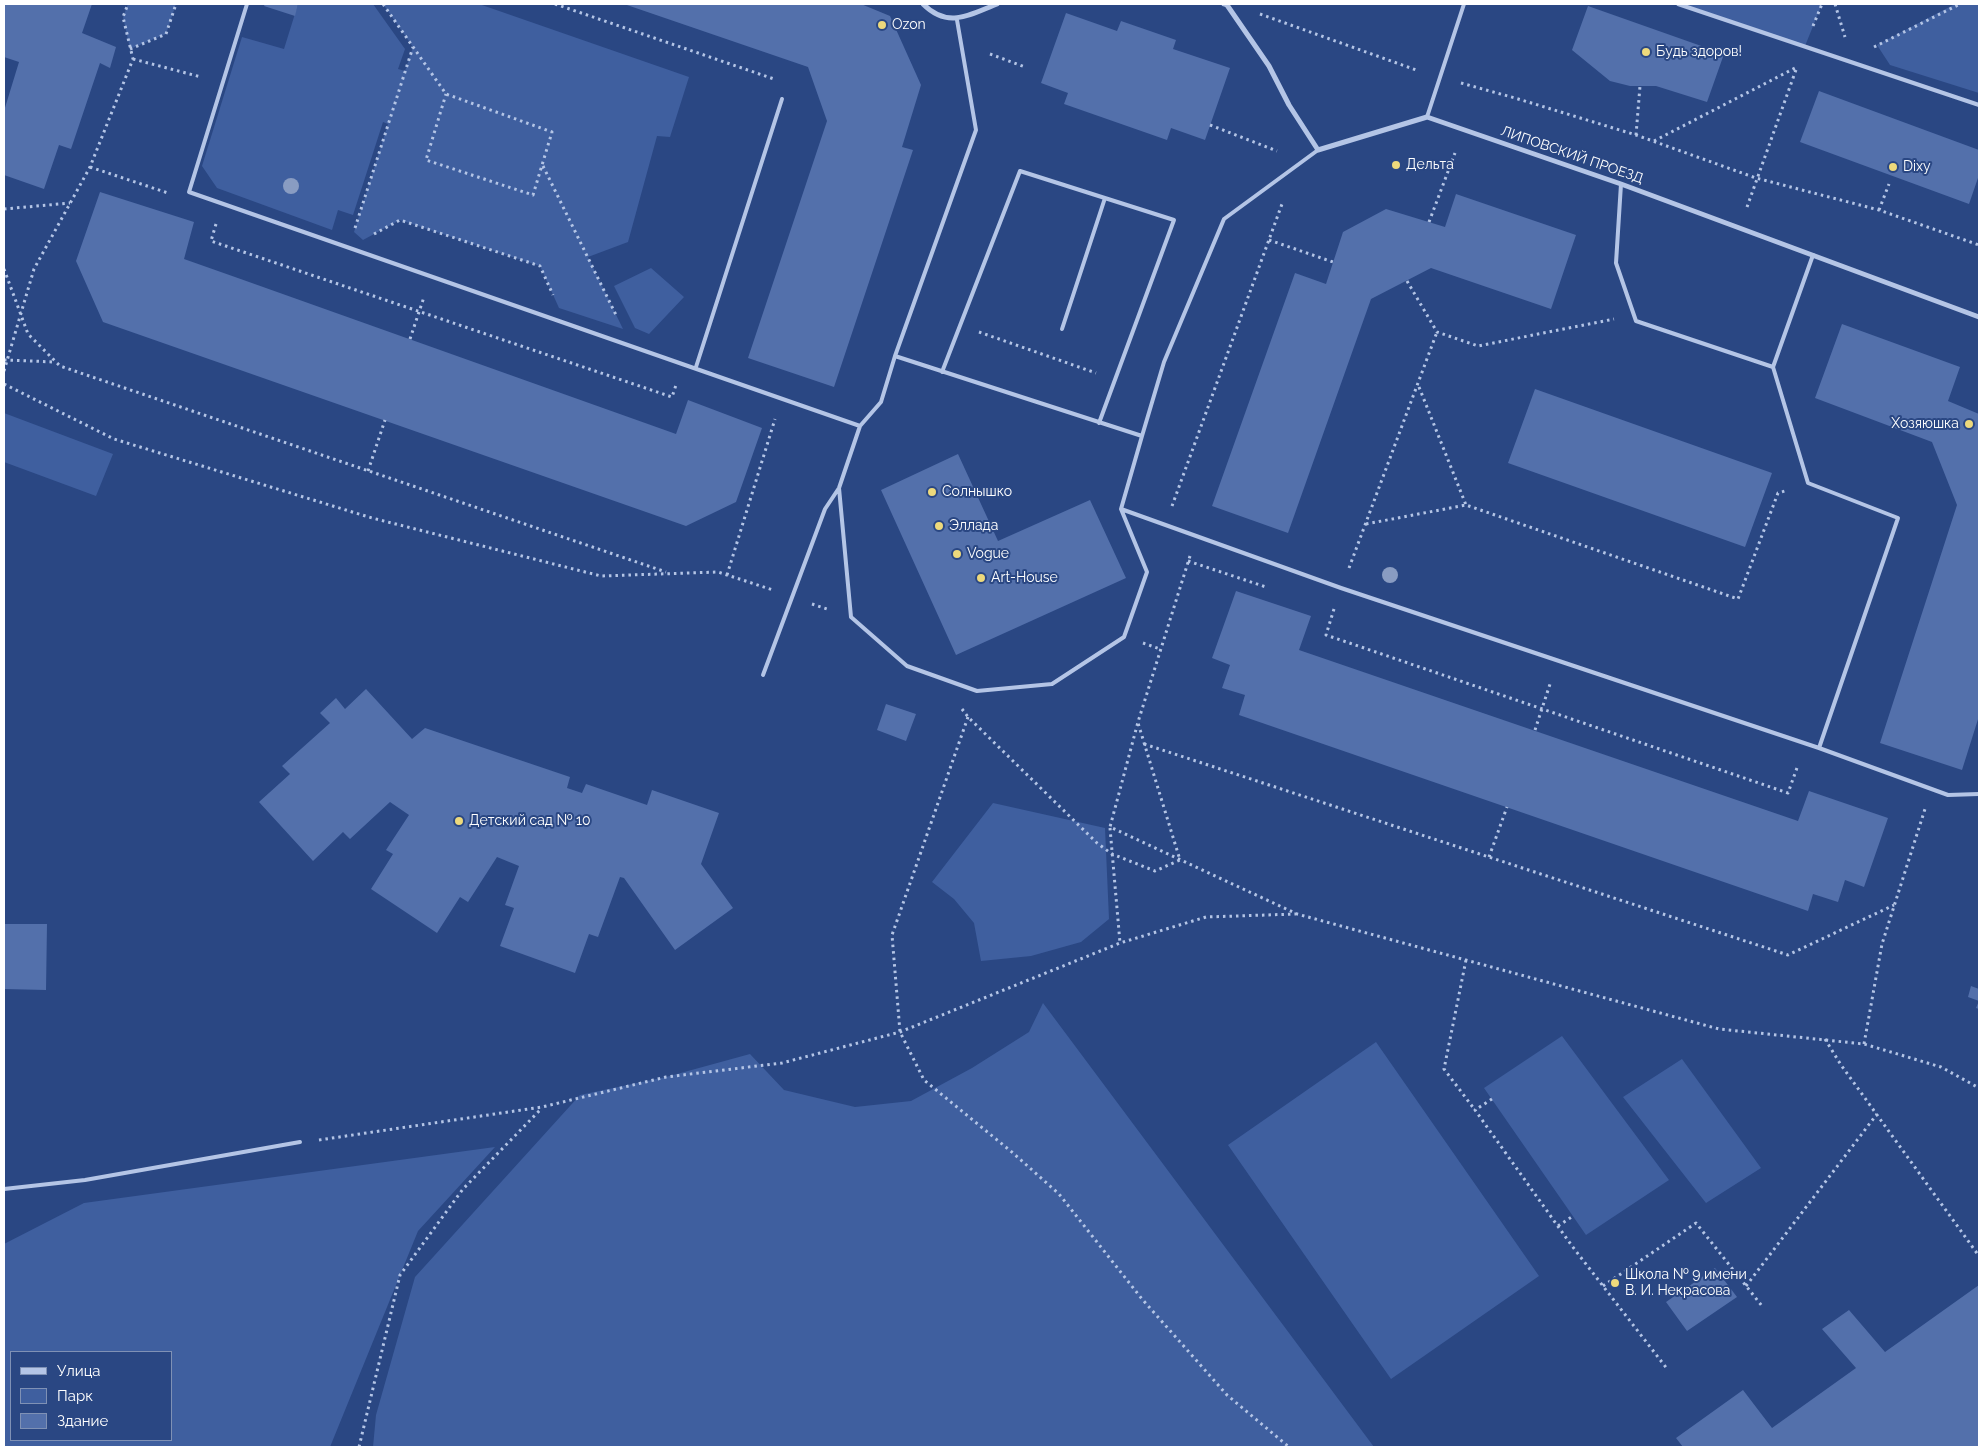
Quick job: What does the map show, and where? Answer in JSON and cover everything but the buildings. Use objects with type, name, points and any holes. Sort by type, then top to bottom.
[{"type":"street","points":[[923,4],[932,13],[957,20],[997,4]]},
{"type":"street","points":[[1226,4],[1269,66],[1289,105],[1318,150],[1427,118]]},
{"type":"street","name":"ЛИПОВСКИЙ ПРОЕЗД","points":[[1427,118],[1621,184],[1813,254],[1979,318]]},
{"type":"lane","points":[[247,4],[221,82],[189,192],[696,367],[860,426]]},
{"type":"lane","points":[[1427,118],[1464,4]]},
{"type":"lane","points":[[1678,4],[1979,105]]},
{"type":"lane","points":[[763,675],[826,509],[838,488],[860,426],[881,402],[895,356],[976,130],[957,20]]},
{"type":"lane","points":[[696,367],[782,99]]},
{"type":"lane","points":[[838,488],[851,617],[907,666],[977,691],[1052,684],[1124,637],[1147,572],[1122,510],[1164,362],[1224,218],[1318,150]]},
{"type":"lane","points":[[942,372],[1020,171],[1174,220],[1099,423]]},
{"type":"lane","points":[[1621,184],[1616,263],[1636,321],[1773,367]]},
{"type":"lane","points":[[1062,329],[1105,198]]},
{"type":"lane","points":[[1813,254],[1773,367],[1808,483],[1898,518],[1819,748]]},
{"type":"lane","points":[[895,356],[1142,436]]},
{"type":"lane","points":[[1122,510],[1341,588],[1819,748],[1948,796],[1979,794]]},
{"type":"lane","points":[[4,1189],[86,1180],[300,1142]]},
{"type":"path","points":[[4,371],[5,361],[34,269],[90,167],[132,58],[124,17],[128,4]]},
{"type":"path","points":[[130,49],[166,34],[176,4]]},
{"type":"path","points":[[383,4],[446,94],[552,132],[533,195],[426,160],[446,94]]},
{"type":"path","points":[[555,4],[788,83],[782,99]]},
{"type":"path","points":[[1226,4],[1264,15],[1440,78],[1515,98],[1636,135],[1756,178],[1879,210],[1979,245]]},
{"type":"path","points":[[1836,4],[1845,31],[1847,60],[1960,4]]},
{"type":"path","points":[[349,247],[413,47]]},
{"type":"path","points":[[990,54],[1025,67]]},
{"type":"path","points":[[132,58],[221,82]]},
{"type":"path","points":[[1653,142],[1798,67],[1756,178],[1746,210]]},
{"type":"path","points":[[1636,135],[1640,86]]},
{"type":"path","points":[[1210,125],[1277,151]]},
{"type":"path","points":[[1429,222],[1454,153]]},
{"type":"path","points":[[542,165],[631,345]]},
{"type":"path","points":[[90,167],[174,195]]},
{"type":"path","points":[[1879,210],[1889,184]]},
{"type":"path","points":[[1165,525],[1284,199]]},
{"type":"path","points":[[4,210],[71,202]]},
{"type":"path","points":[[218,218],[211,241],[672,397],[678,377]]},
{"type":"path","points":[[349,247],[400,220],[540,266],[566,323]]},
{"type":"path","points":[[1269,240],[1333,262]]},
{"type":"path","points":[[4,269],[21,310],[28,334],[60,366],[669,573]]},
{"type":"path","points":[[410,339],[432,276]]},
{"type":"path","points":[[1407,281],[1437,332],[1478,346],[1634,315]]},
{"type":"path","points":[[961,325],[1116,379]]},
{"type":"path","points":[[1341,588],[1419,386],[1437,332]]},
{"type":"path","points":[[5,361],[56,362]]},
{"type":"path","points":[[4,384],[114,439],[372,518],[600,576],[718,572],[851,617]]},
{"type":"path","points":[[1419,386],[1466,504]]},
{"type":"path","points":[[727,575],[777,413],[789,418],[794,402]]},
{"type":"path","points":[[368,471],[385,420]]},
{"type":"path","points":[[1366,524],[1466,504],[1738,599],[1778,493],[1808,483]]},
{"type":"path","points":[[1120,943],[1110,827],[1138,722],[1196,536]]},
{"type":"path","points":[[1188,561],[1271,588]]},
{"type":"path","points":[[1325,606],[1334,609],[1326,635],[1788,793],[1797,764],[1806,768]]},
{"type":"path","points":[[1535,730],[1559,661]]},
{"type":"path","points":[[939,677],[968,717],[1090,836],[1112,854],[1155,871],[1180,860]]},
{"type":"path","points":[[968,717],[892,935],[900,1032],[924,1080],[1013,1153],[1059,1194],[1142,1298],[1227,1395],[1289,1447]]},
{"type":"path","points":[[1138,722],[1180,860]]},
{"type":"path","points":[[1144,744],[1788,956],[1894,905]]},
{"type":"path","points":[[1864,1044],[1882,944],[1932,789]]},
{"type":"path","points":[[1916,805],[1926,808]]},
{"type":"path","points":[[1489,858],[1507,807]]},
{"type":"path","points":[[1110,827],[1296,914],[1719,1029],[1864,1044],[1940,1067],[1979,1088]]},
{"type":"path","points":[[300,1142],[542,1108],[666,1077],[782,1063],[900,1032],[1120,943],[1206,917],[1296,914]]},
{"type":"path","points":[[1466,960],[1444,1069],[1558,1226],[1668,1370]]},
{"type":"path","points":[[1825,1039],[1979,1256]]},
{"type":"path","points":[[1475,1110],[1492,1099]]},
{"type":"path","points":[[359,1447],[400,1275],[463,1189],[542,1108]]},
{"type":"path","points":[[1746,1286],[1877,1114]]},
{"type":"path","points":[[1558,1226],[1573,1216]]},
{"type":"path","points":[[1603,1286],[1696,1223],[1762,1306]]},
{"type":"green space","points":[[128,4],[176,4],[166,34],[130,49],[123,17]]},
{"type":"green space","points":[[298,4],[373,4],[405,49],[398,69],[405,71],[413,47],[383,4],[479,4],[689,77],[670,137],[657,136],[628,242],[588,257],[623,329],[559,308],[540,266],[400,220],[363,240],[354,232],[388,124],[383,122],[353,215],[338,210],[332,230],[217,188],[202,166],[242,37],[284,49]]},
{"type":"green space","points":[[1678,4],[1822,4],[1805,46]]},
{"type":"green space","points":[[1955,4],[1979,4],[1979,93],[1890,65],[1877,45]]},
{"type":"green space","points":[[651,268],[684,297],[649,334],[635,328],[614,286]]},
{"type":"green space","points":[[4,413],[113,454],[96,496],[4,462]]},
{"type":"green space","points":[[993,803],[1105,828],[1109,919],[1081,942],[1031,956],[981,961],[974,923],[954,899],[932,882]]},
{"type":"green space","points":[[1043,1003],[1374,1447],[373,1447],[376,1415],[415,1277],[580,1095],[666,1077],[750,1054],[784,1090],[855,1107],[911,1101],[972,1068],[1029,1032]]},
{"type":"green space","points":[[1562,1036],[1669,1180],[1586,1235],[1484,1088]]},
{"type":"green space","points":[[1376,1042],[1539,1276],[1391,1379],[1228,1145]]},
{"type":"green space","points":[[1682,1059],[1761,1168],[1706,1203],[1623,1097]]},
{"type":"green space","points":[[495,1147],[418,1231],[330,1447],[4,1447],[4,1244],[84,1203]]},
{"type":"place","name":"Ozon","points":[[882,25]]},
{"type":"place","name":"Будь здоров!","points":[[1646,52]]},
{"type":"place","name":"Дельта","points":[[1396,165]]},
{"type":"place","name":"Dixy","points":[[1893,167]]},
{"type":"place","name":"Хозяюшка","points":[[1969,424]]},
{"type":"place","name":"Солнышко","points":[[932,492]]},
{"type":"place","name":"Эллада","points":[[939,526]]},
{"type":"place","name":"Vogue","points":[[957,554]]},
{"type":"place","name":"Art-House","points":[[981,578]]},
{"type":"place","name":"Детский сад № 10","points":[[459,821]]},
{"type":"place","name":"Школа № 9 имени В. И. Некрасова","points":[[1615,1283]]}]
